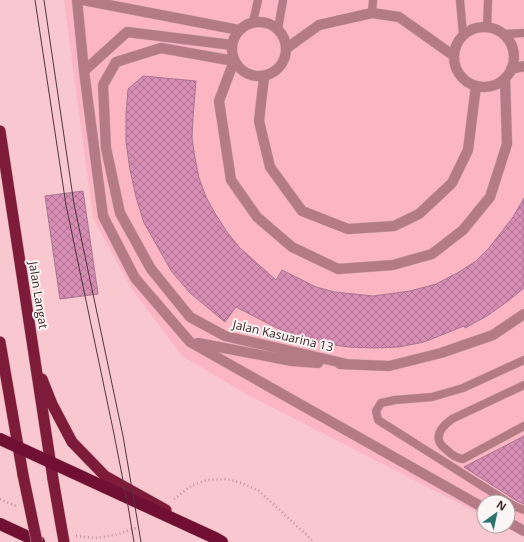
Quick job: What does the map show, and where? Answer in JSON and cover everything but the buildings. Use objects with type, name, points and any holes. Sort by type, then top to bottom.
[{"type":"highway","name":"Jalan Langat","points":[[0,131],[50,462],[64,542]]},
{"type":"highway","points":[[0,342],[23,475],[38,542]]},
{"type":"highway","points":[[35,362],[52,404],[72,442],[105,476],[218,540]]},
{"type":"highway","points":[[0,439],[218,540]]},
{"type":"highway","points":[[0,524],[38,542]]},
{"type":"street","points":[[77,0],[84,71],[103,216],[135,278],[190,342],[476,503]]},
{"type":"street","points":[[83,0],[239,30]]},
{"type":"street","points":[[286,48],[319,24],[372,13],[399,17],[454,56]]},
{"type":"street","points":[[253,22],[266,23],[278,29],[285,41],[286,48],[286,56],[278,70],[271,74],[255,77],[246,74],[239,69],[234,62],[232,53],[234,37],[239,30],[245,25],[253,22]]},
{"type":"street","points":[[478,27],[487,27],[504,34],[511,45],[513,61],[508,73],[499,83],[492,86],[476,86],[467,82],[459,75],[455,66],[454,56],[455,48],[462,35],[478,27]]},
{"type":"street","points":[[84,71],[127,32],[232,45]]},
{"type":"street","name":"Jalan Kasuarina 13","points":[[234,62],[161,48],[116,62],[103,85],[106,148],[120,213],[151,269],[190,317],[225,336],[347,364]]},
{"type":"street","points":[[234,62],[219,101],[231,180],[257,217],[292,247],[338,269],[393,265],[432,254],[463,230],[490,197],[507,144],[508,73]]},
{"type":"street","points":[[508,73],[524,66]]},
{"type":"street","points":[[264,76],[259,121],[270,167],[302,211],[348,229],[394,226],[420,214],[452,183],[468,150],[476,86]]},
{"type":"street","name":"Jalan Kasuarina 13","points":[[190,342],[292,361],[389,366],[441,353],[493,335],[524,314]]},
{"type":"lane","points":[[253,22],[258,0]]},
{"type":"lane","points":[[278,29],[282,0]]},
{"type":"lane","points":[[372,13],[373,0]]},
{"type":"lane","points":[[460,0],[462,35]]},
{"type":"lane","points":[[487,27],[488,0]]},
{"type":"lane","points":[[504,34],[524,34]]},
{"type":"lane","points":[[524,360],[463,388],[432,397],[395,400],[381,403],[376,411],[378,420],[514,506],[524,510]]},
{"type":"lane","points":[[524,385],[452,419],[442,429],[439,436],[439,442],[453,455],[459,459],[463,459],[524,426]]},
{"type":"path","points":[[174,499],[191,486],[208,480],[227,479],[242,483],[259,491],[314,542]]},
{"type":"shaded area","points":[[64,0],[524,0],[524,536],[516,532],[516,494],[476,494],[476,512],[248,395],[182,356],[131,288],[93,218]]},
{"type":"tram line","points":[[35,0],[66,205],[114,434],[134,542]]},
{"type":"tram line","points":[[44,0],[74,204],[123,436],[141,542]]}]
